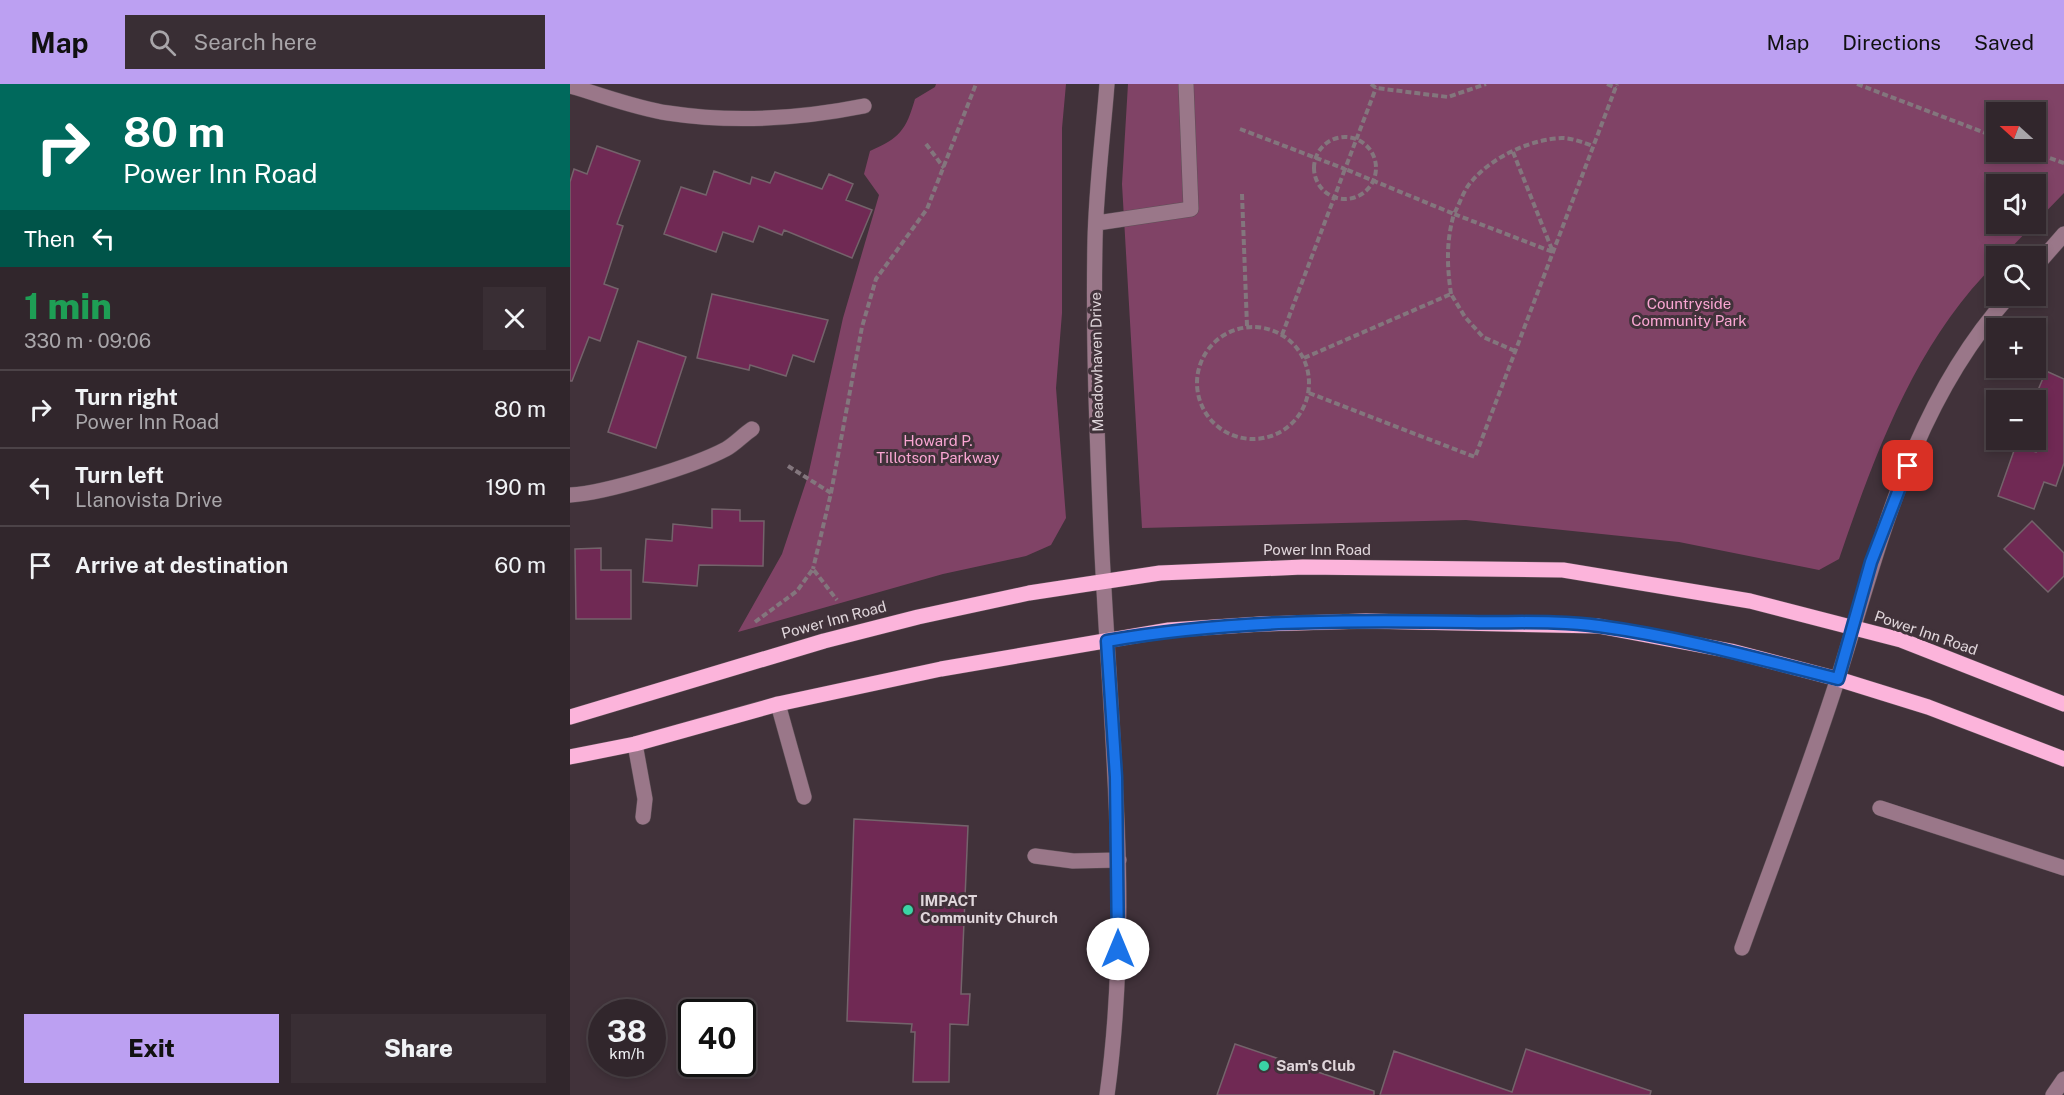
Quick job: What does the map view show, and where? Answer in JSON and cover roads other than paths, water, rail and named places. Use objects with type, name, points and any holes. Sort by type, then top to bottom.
[{"type":"main road","name":"Power Inn Road","points":[[570,717],[855,633],[918,617],[1104,579],[1160,573],[1303,567],[1563,570],[1750,601],[1901,640],[2064,704]]},
{"type":"main road","points":[[570,757],[635,744],[778,704],[940,669],[1169,630],[1366,621],[1598,626],[1731,651],[1838,679],[1928,707],[2064,759]]},
{"type":"street","name":"Meadowhaven Drive","points":[[1107,84],[1097,223],[1098,428],[1119,860],[1118,993],[1107,1095]]},
{"type":"street","points":[[1097,223],[1191,209],[1185,84]]},
{"type":"street","points":[[570,86],[666,113],[720,118],[778,119],[864,106]]},
{"type":"street","points":[[2046,255],[2064,234]]},
{"type":"street","points":[[1742,948],[1838,679],[1871,562],[1915,446],[1934,403],[1977,337],[2001,306]]},
{"type":"street","points":[[570,495],[594,492],[694,462],[726,449],[752,429]]},
{"type":"street","points":[[778,704],[804,797]]},
{"type":"street","points":[[635,744],[645,799],[643,817]]},
{"type":"street","points":[[1880,808],[2064,868]]},
{"type":"street","points":[[1035,856],[1073,861],[1119,860]]},
{"type":"street","points":[[2053,1095],[2064,1079]]},
{"type":"place","name":"IMPACT Community Church","points":[[908,910]]},
{"type":"place","name":"Sam's Club","points":[[1264,1066]]},
{"type":"park label","name":"Countryside Community Park","points":[[1689,312]]},
{"type":"park label","name":"Howard P. Tillotson Parkway","points":[[938,450]]}]
